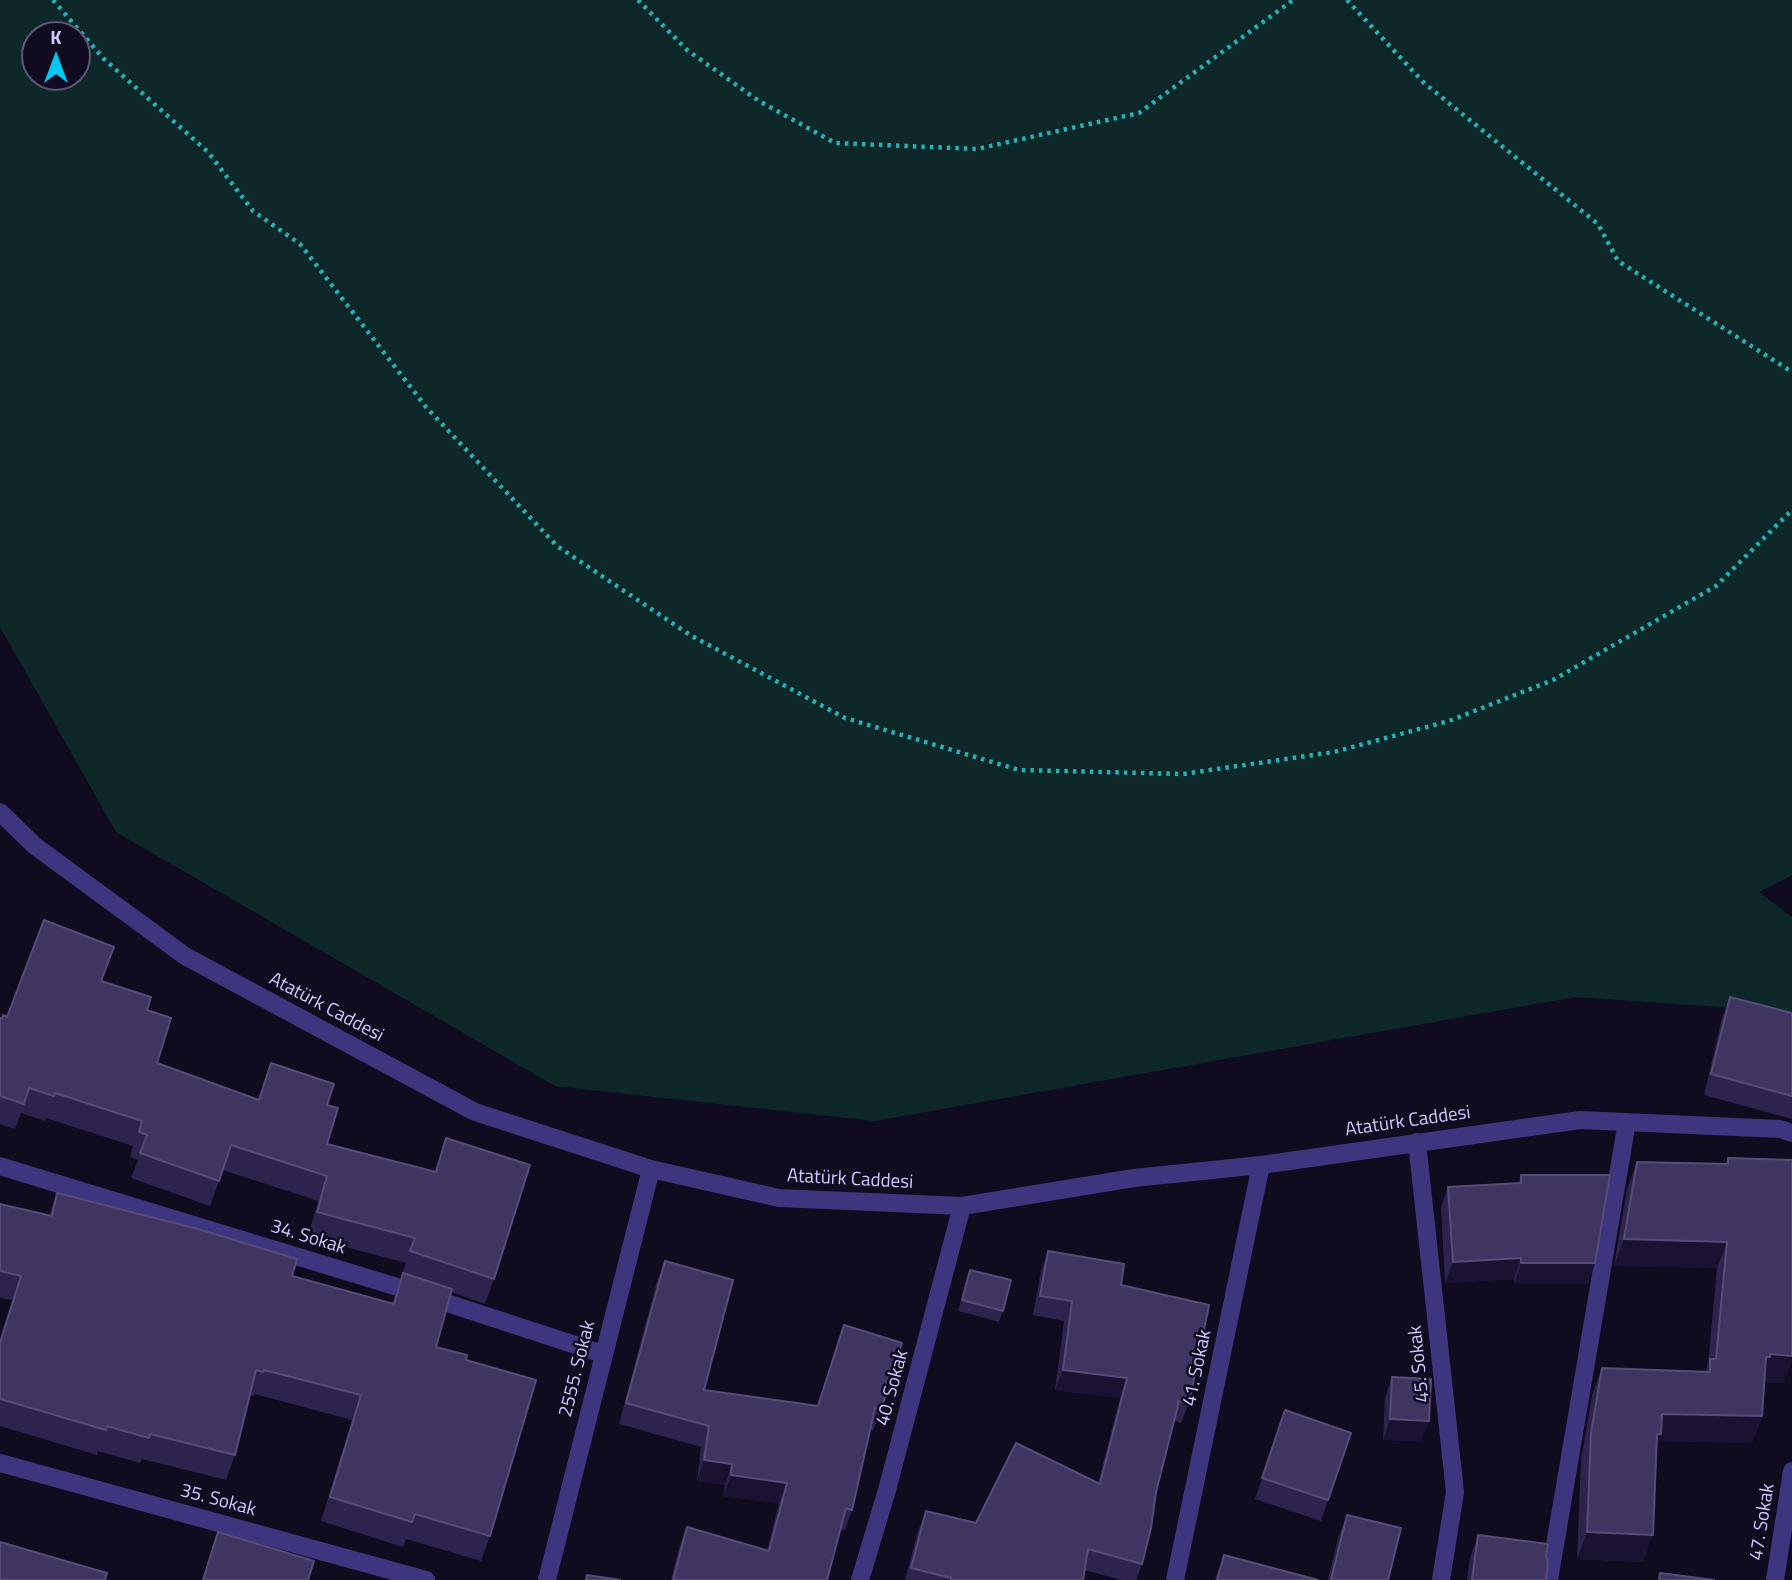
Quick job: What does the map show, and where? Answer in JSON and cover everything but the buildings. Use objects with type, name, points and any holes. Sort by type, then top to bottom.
[{"type":"street","name":"Atatürk Caddesi","points":[[0,812],[35,846],[186,956],[475,1112],[651,1169],[779,1198],[962,1206],[1134,1178],[1261,1165],[1580,1120],[1780,1129],[1792,1133]]},
{"type":"street","points":[[1549,1580],[1627,1122]]},
{"type":"street","name":"45. Sokak","points":[[1417,1142],[1455,1492],[1441,1580]]},
{"type":"street","name":"41. Sokak","points":[[1175,1580],[1261,1165]]},
{"type":"street","name":"34. Sokak","points":[[0,1166],[404,1289],[603,1354]]},
{"type":"street","name":"2555. Sokak","points":[[547,1580],[651,1169]]},
{"type":"street","name":"40. Sokak","points":[[860,1580],[887,1490],[962,1206]]},
{"type":"street","name":"35. Sokak","points":[[0,1463],[426,1580]]},
{"type":"street","name":"47. Sokak","points":[[1775,1580],[1792,1471]]},
{"type":"path","points":[[53,0],[104,59],[208,152],[253,211],[300,244],[426,407],[557,546],[690,635],[845,718],[1019,770],[1183,774],[1334,752],[1449,721],[1553,681],[1716,586],[1792,510]]},
{"type":"path","points":[[638,0],[687,50],[759,101],[835,143],[977,149],[1139,113],[1293,0]]},
{"type":"path","points":[[1347,0],[1424,83],[1598,225],[1618,261],[1792,372]]},
{"type":"green space","points":[[0,0],[1792,0],[1792,875],[1759,892],[1792,917],[1792,1012],[1575,997],[875,1121],[555,1086],[116,832],[0,627]]}]
